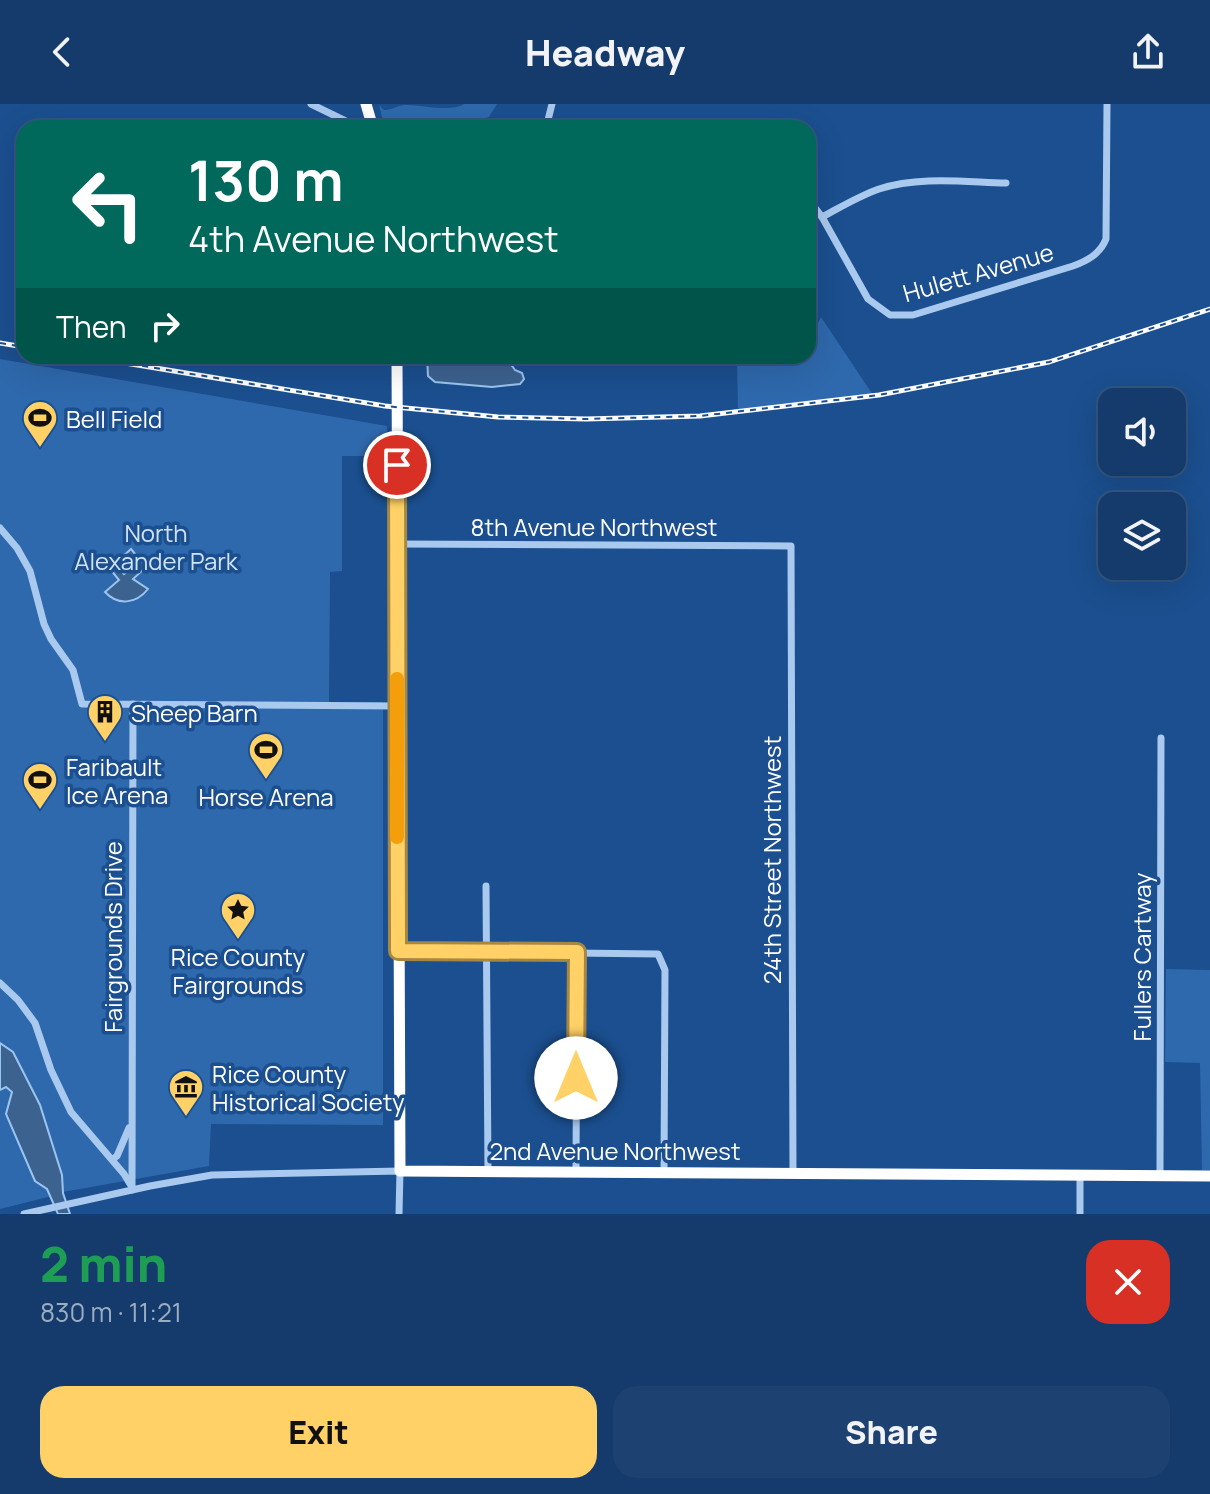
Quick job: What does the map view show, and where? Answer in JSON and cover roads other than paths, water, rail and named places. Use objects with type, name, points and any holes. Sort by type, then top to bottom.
[{"type":"highway","points":[[397,364],[400,1171]]},
{"type":"highway","name":"2nd Avenue Northwest","points":[[400,1171],[1210,1176]]},
{"type":"street","points":[[311,104],[344,120]]},
{"type":"street","name":"Hulett Avenue","points":[[816,209],[868,299],[884,312],[897,316],[913,315],[1085,262],[1103,246],[1107,231],[1107,104]]},
{"type":"street","points":[[822,217],[859,197],[894,185],[933,181],[1006,183]]},
{"type":"street","points":[[0,528],[17,548],[30,571],[44,624],[73,670],[82,704],[397,706]]},
{"type":"street","name":"8th Avenue Northwest","points":[[396,544],[791,546]]},
{"type":"street","name":"24th Street Northwest","points":[[791,546],[793,1173]]},
{"type":"street","name":"Fairgrounds Drive","points":[[132,1190],[133,704]]},
{"type":"street","name":"Fullers Cartway","points":[[1160,1176],[1161,738]]},
{"type":"street","points":[[486,886],[488,1172]]},
{"type":"street","points":[[398,951],[652,952],[662,958],[665,970],[664,1173]]},
{"type":"street","points":[[576,1173],[577,952]]},
{"type":"street","points":[[0,983],[35,1023],[51,1070],[71,1112],[113,1159],[132,1190]]},
{"type":"street","name":"Fairgrounds Drive","points":[[113,1159],[131,1122]]},
{"type":"street","points":[[399,1214],[400,1171]]},
{"type":"street","name":"2nd Avenue Northwest","points":[[24,1214],[224,1174],[400,1171]]},
{"type":"street","points":[[1080,1176],[1080,1214]]},
{"type":"railway","points":[[131,364],[385,406],[498,417],[586,419],[700,416],[879,395],[1049,362],[1210,309]]},
{"type":"railway","points":[[0,343],[16,346]]},
{"type":"place","name":"Bell Field","points":[[40,449]]},
{"type":"place","name":"Sheep Barn","points":[[105,743]]},
{"type":"place","name":"Horse Arena","points":[[266,781]]},
{"type":"place","name":"Faribault Ice Arena","points":[[40,811]]},
{"type":"place","name":"Rice County Fairgrounds","points":[[238,941]]},
{"type":"place","name":"Rice County Historical Society","points":[[186,1118]]},
{"type":"park label","name":"North Alexander Park","points":[[156,546]]}]
